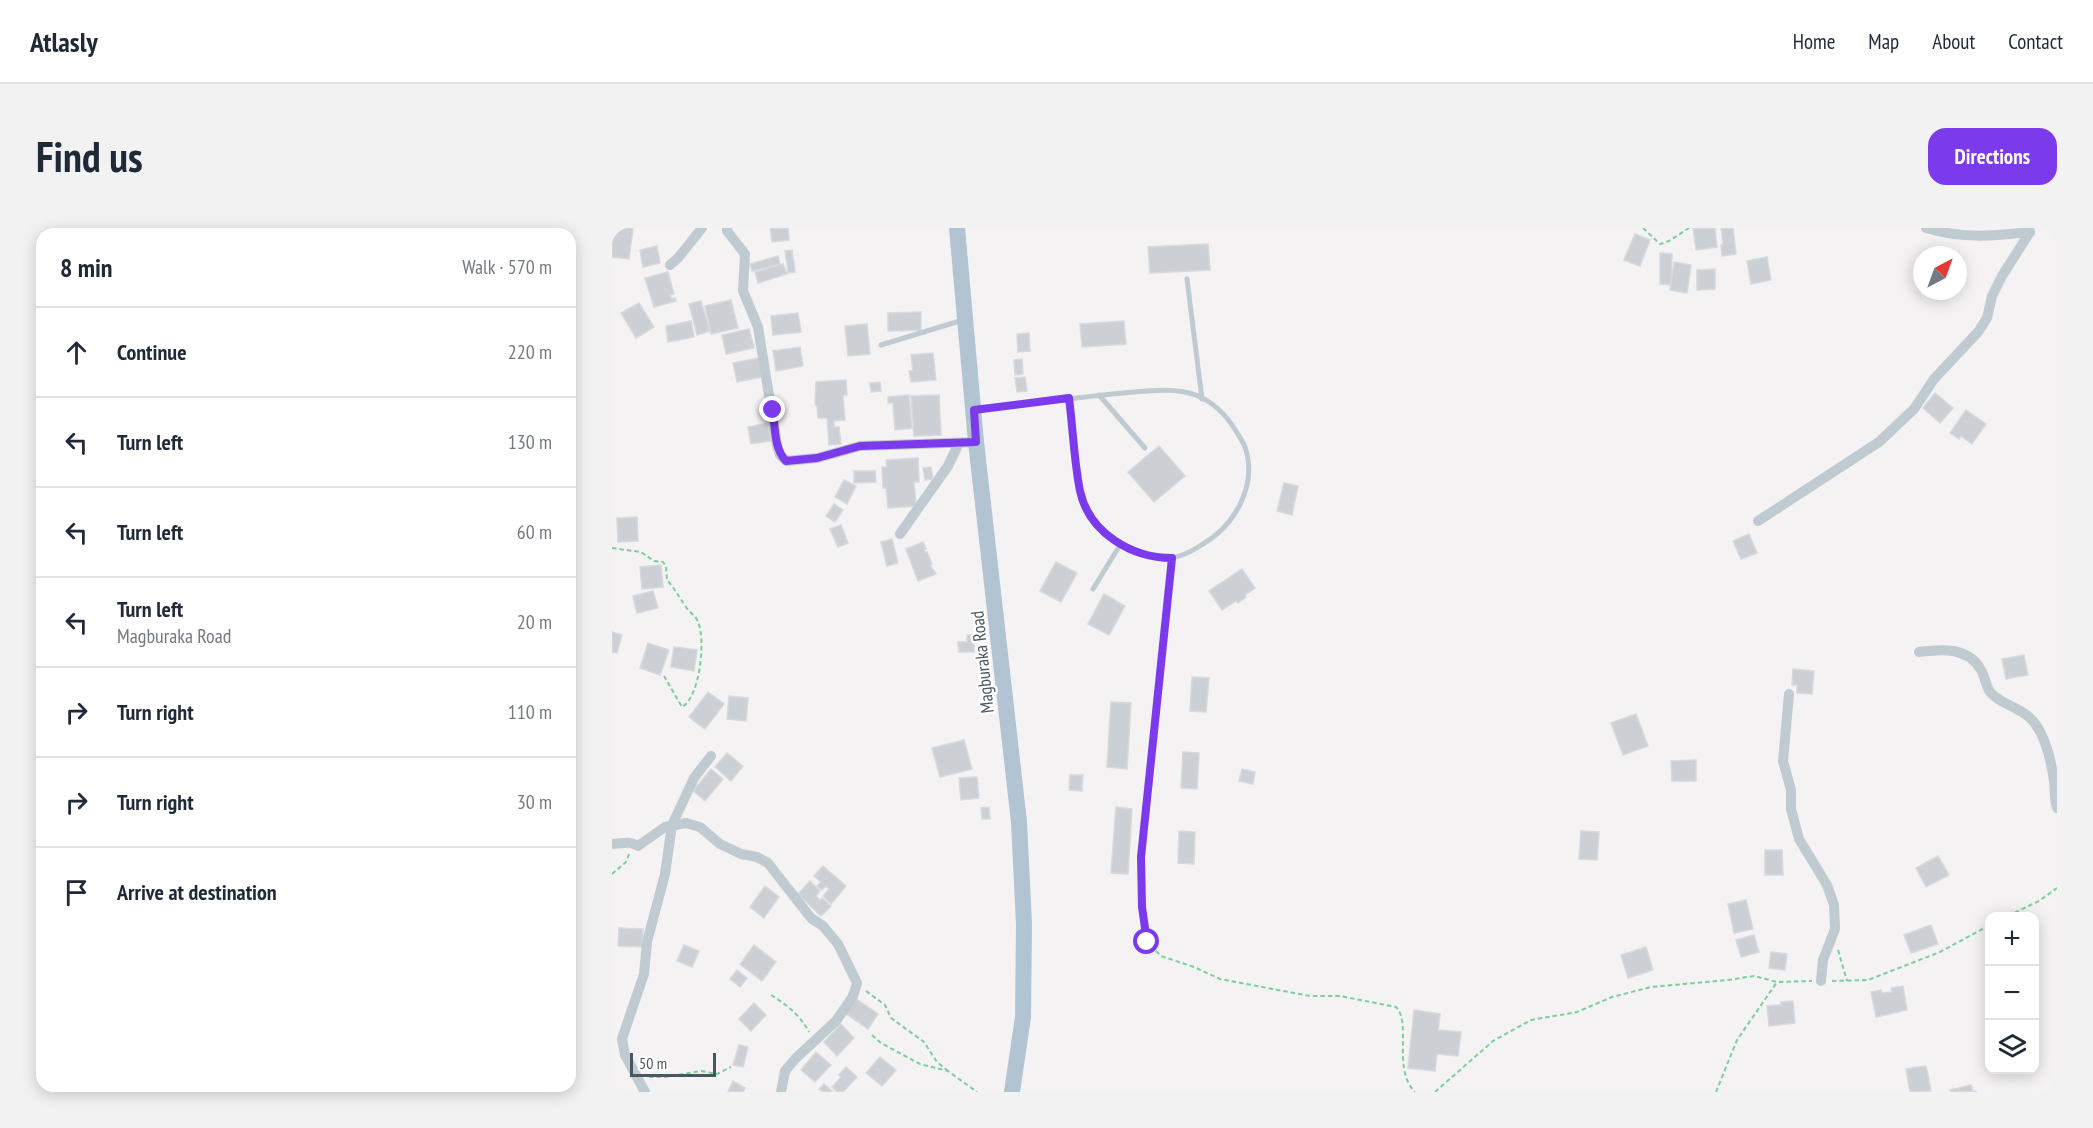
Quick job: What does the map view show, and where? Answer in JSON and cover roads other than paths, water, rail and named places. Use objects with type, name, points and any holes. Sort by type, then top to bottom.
[{"type":"main road","name":"Magburaka Road","points":[[957,228],[976,442],[1019,822],[1024,924],[1023,1017],[1012,1092]]},
{"type":"street","points":[[670,265],[702,228]]},
{"type":"street","points":[[727,228],[745,254],[743,291],[758,327],[777,445],[780,455],[786,461],[817,458],[860,446],[976,442]]},
{"type":"street","points":[[1926,228],[1949,235],[2029,230]]},
{"type":"street","points":[[1758,521],[1879,442],[1914,409],[1934,379],[1978,332],[1987,318],[1992,296],[2029,230]]},
{"type":"street","points":[[900,534],[948,466],[959,443]]},
{"type":"street","points":[[1919,652],[1942,649],[1961,652],[1974,659],[1989,690],[1998,700],[2031,718],[2044,738],[2054,781],[2057,808]]},
{"type":"street","points":[[1789,694],[1783,761],[1791,790],[1791,809],[1799,839],[1827,885],[1834,905],[1835,929],[1823,960],[1821,981]]},
{"type":"street","points":[[645,1092],[625,1055],[622,1039],[644,974],[647,942],[665,874],[672,825],[694,778],[711,756]]},
{"type":"street","points":[[612,844],[622,841],[632,842],[638,846],[665,827],[672,825],[686,823],[700,827],[720,844],[768,863],[811,918],[823,926],[838,944],[857,983],[853,996],[836,1020],[785,1071],[781,1092]]},
{"type":"lane","points":[[1187,279],[1202,399]]},
{"type":"lane","points":[[881,345],[965,320]]},
{"type":"lane","points":[[974,410],[1069,398],[1165,390],[1197,396],[1218,408],[1232,423],[1245,447],[1249,477],[1242,504],[1229,524],[1213,538],[1193,550],[1172,558],[1157,558],[1120,545],[1102,530],[1087,509],[1081,493],[1069,398]]},
{"type":"lane","points":[[1099,395],[1145,448]]},
{"type":"lane","points":[[1093,589],[1120,545]]},
{"type":"lane","points":[[1141,857],[1172,558]]}]
